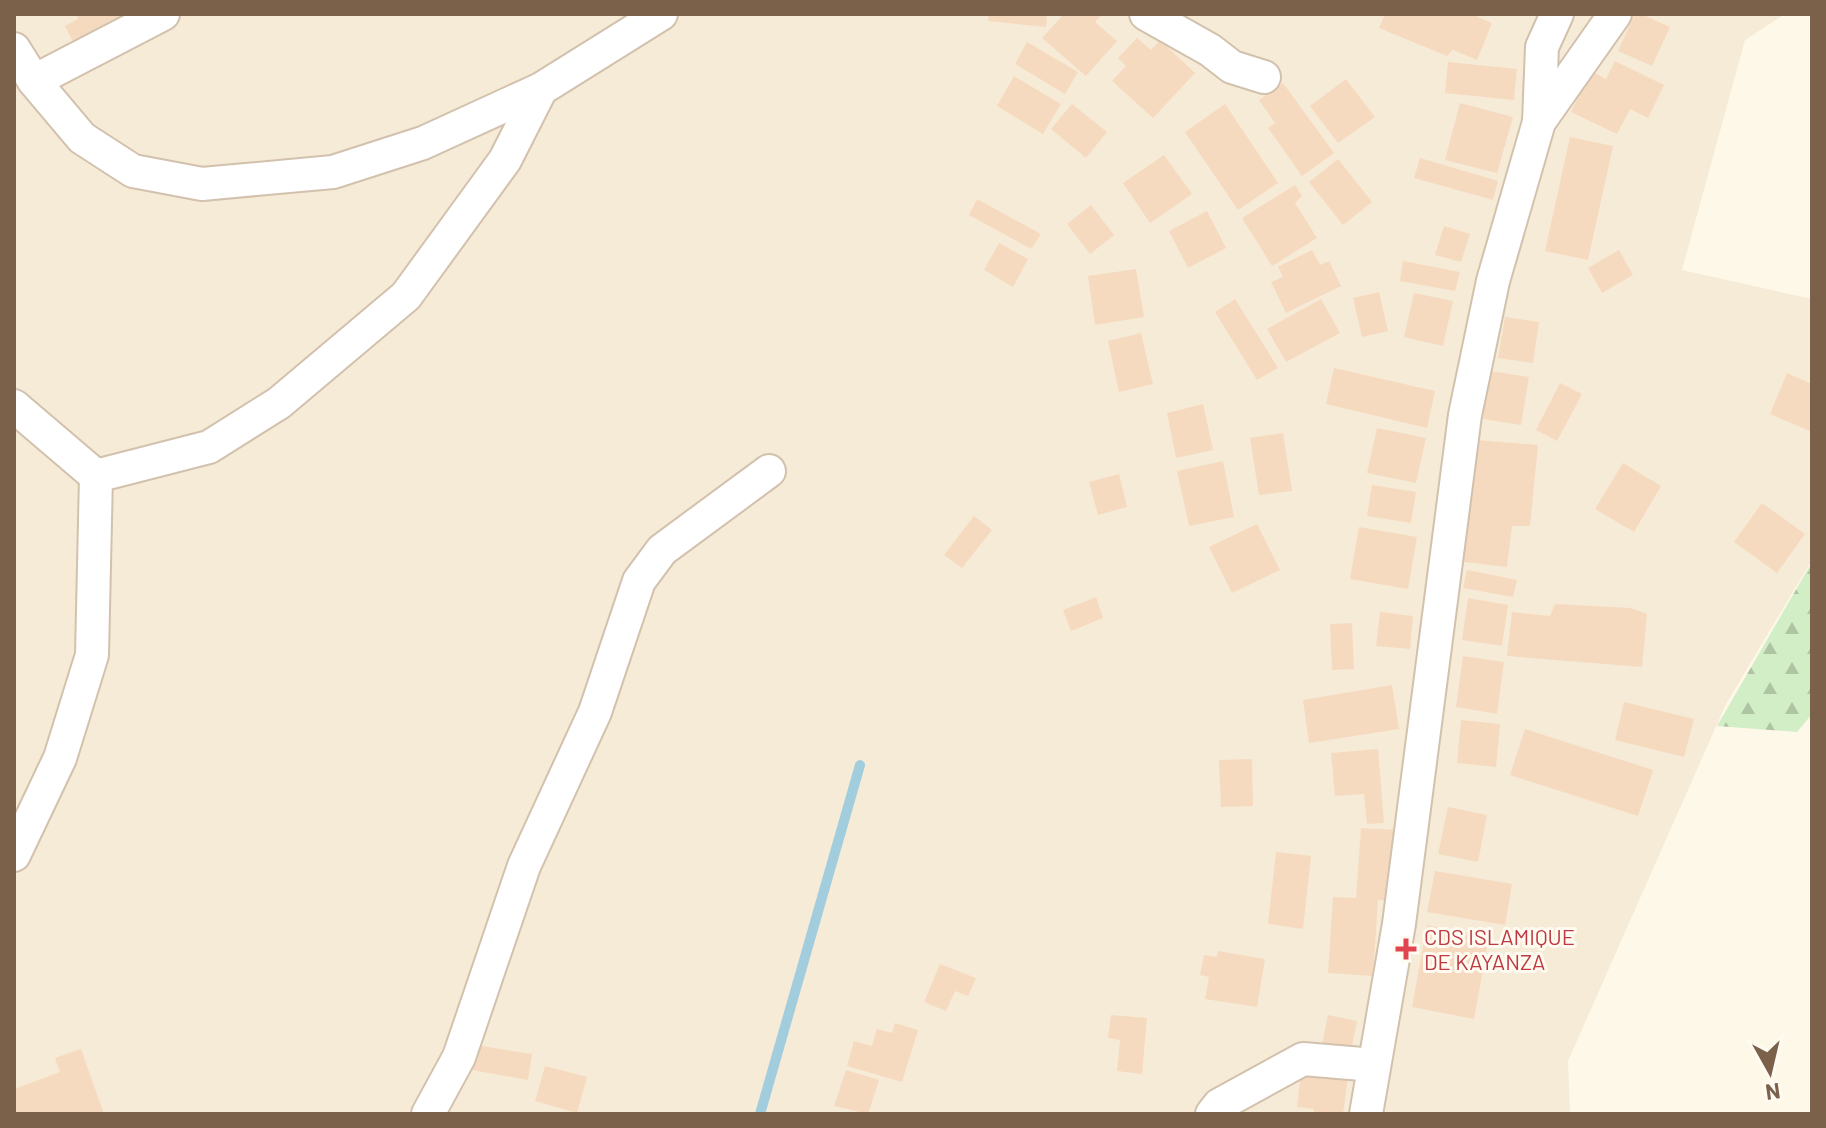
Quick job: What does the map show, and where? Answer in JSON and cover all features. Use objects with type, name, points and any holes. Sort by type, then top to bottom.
[{"type":"street","points":[[34,81],[163,14]]},
{"type":"street","points":[[14,49],[34,81],[82,138],[133,171],[202,184],[333,172],[423,143],[541,89],[661,14]]},
{"type":"street","points":[[1146,14],[1210,50],[1232,67],[1264,77]]},
{"type":"street","points":[[1366,1114],[1399,924],[1465,415],[1493,281],[1539,122],[1542,47],[1557,14]]},
{"type":"street","points":[[1539,122],[1615,14]]},
{"type":"street","points":[[96,476],[209,447],[279,403],[406,296],[505,160],[541,89]]},
{"type":"street","points":[[14,406],[96,476]]},
{"type":"street","points":[[428,1114],[459,1057],[524,866],[595,712],[639,581],[662,550],[769,471]]},
{"type":"street","points":[[14,855],[60,758],[92,655],[96,476]]},
{"type":"street","points":[[1212,1114],[1219,1105],[1303,1059],[1374,1065]]},
{"type":"shaded area","points":[[14,14],[1785,14],[1745,40],[1682,270],[1812,299],[1812,560],[1726,704],[1568,1061],[1570,1114],[14,1114]]},
{"type":"green space","points":[[1812,562],[1812,714],[1797,732],[1717,726]]},
{"type":"building","points":[[76,14],[152,14],[78,51],[65,26],[78,19]]},
{"type":"building","points":[[989,14],[1047,14],[1046,27],[988,21]]},
{"type":"building","points":[[1064,14],[1102,14],[1095,22],[1117,41],[1086,76],[1042,38]]},
{"type":"building","points":[[1385,14],[1471,14],[1492,23],[1477,60],[1453,50],[1447,56],[1379,28]]},
{"type":"building","points":[[1635,14],[1670,27],[1652,66],[1618,51]]},
{"type":"building","points":[[1137,38],[1151,50],[1160,40],[1195,73],[1153,118],[1112,81],[1126,66],[1118,58]]},
{"type":"building","points":[[1027,42],[1078,72],[1065,94],[1015,64]]},
{"type":"building","points":[[1615,61],[1664,85],[1648,118],[1630,109],[1617,134],[1571,112],[1591,71],[1606,79]]},
{"type":"building","points":[[1448,62],[1517,69],[1514,100],[1445,93]]},
{"type":"building","points":[[1014,76],[1061,104],[1043,134],[997,106]]},
{"type":"building","points":[[1346,79],[1375,117],[1338,143],[1310,106]]},
{"type":"building","points":[[1283,83],[1334,153],[1302,176],[1268,128],[1275,123],[1259,100]]},
{"type":"building","points":[[1460,103],[1513,117],[1497,173],[1445,160]]},
{"type":"building","points":[[1072,104],[1107,132],[1086,158],[1051,129]]},
{"type":"building","points":[[1225,104],[1278,183],[1238,210],[1185,132]]},
{"type":"building","points":[[1570,137],[1613,146],[1588,260],[1545,251]]},
{"type":"building","points":[[1164,155],[1192,194],[1150,223],[1123,183]]},
{"type":"building","points":[[1420,158],[1498,181],[1493,200],[1414,178]]},
{"type":"building","points":[[1338,159],[1372,202],[1343,225],[1309,182]]},
{"type":"building","points":[[1295,185],[1302,196],[1295,203],[1317,238],[1272,266],[1242,218]]},
{"type":"building","points":[[977,199],[1041,234],[1031,249],[969,215]]},
{"type":"building","points":[[1091,205],[1114,235],[1090,254],[1067,224]]},
{"type":"building","points":[[1207,211],[1226,248],[1188,268],[1169,231]]},
{"type":"building","points":[[1444,226],[1470,234],[1461,262],[1435,255]]},
{"type":"building","points":[[999,243],[1028,259],[1013,287],[984,270]]},
{"type":"building","points":[[1312,250],[1320,265],[1329,261],[1341,286],[1286,313],[1271,282],[1283,277],[1278,267]]},
{"type":"building","points":[[1619,250],[1633,275],[1602,293],[1588,268]]},
{"type":"building","points":[[1403,261],[1460,272],[1455,291],[1400,281]]},
{"type":"building","points":[[1136,269],[1144,317],[1095,325],[1088,276]]},
{"type":"building","points":[[1379,292],[1388,331],[1362,337],[1353,298]]},
{"type":"building","points":[[1414,293],[1453,301],[1443,346],[1404,337]]},
{"type":"building","points":[[1235,299],[1278,368],[1257,380],[1215,312]]},
{"type":"building","points":[[1321,299],[1340,333],[1286,362],[1267,329]]},
{"type":"building","points":[[1505,317],[1539,322],[1533,363],[1498,358]]},
{"type":"building","points":[[1141,333],[1153,384],[1119,392],[1108,341]]},
{"type":"building","points":[[1334,368],[1435,391],[1427,428],[1326,404]]},
{"type":"building","points":[[1490,371],[1529,377],[1521,425],[1483,419]]},
{"type":"building","points":[[1787,373],[1812,384],[1812,432],[1770,414]]},
{"type":"building","points":[[1560,383],[1582,394],[1557,441],[1536,430]]},
{"type":"building","points":[[1203,404],[1213,450],[1176,458],[1167,413]]},
{"type":"building","points":[[1377,428],[1426,438],[1416,483],[1367,473]]},
{"type":"building","points":[[1283,433],[1292,491],[1259,495],[1250,438]]},
{"type":"building","points":[[1476,440],[1538,445],[1530,526],[1512,526],[1507,567],[1464,562]]},
{"type":"building","points":[[1223,461],[1234,517],[1189,526],[1177,471]]},
{"type":"building","points":[[1623,463],[1661,486],[1634,532],[1595,509]]},
{"type":"building","points":[[1119,474],[1127,507],[1098,515],[1089,482]]},
{"type":"building","points":[[1372,485],[1416,492],[1411,523],[1367,516]]},
{"type":"building","points":[[1762,503],[1805,534],[1777,573],[1734,542]]},
{"type":"building","points":[[974,516],[992,530],[962,568],[944,555]]},
{"type":"building","points":[[1257,524],[1280,570],[1232,593],[1209,547]]},
{"type":"building","points":[[1359,527],[1417,537],[1408,589],[1350,579]]},
{"type":"building","points":[[1467,570],[1517,580],[1513,597],[1463,588]]},
{"type":"building","points":[[1096,597],[1103,618],[1071,631],[1063,610]]},
{"type":"building","points":[[1468,598],[1508,605],[1502,646],[1462,640]]},
{"type":"building","points":[[1555,604],[1631,608],[1647,614],[1642,667],[1507,656],[1512,612],[1550,616]]},
{"type":"building","points":[[1380,612],[1413,616],[1410,649],[1376,646]]},
{"type":"building","points":[[1352,623],[1354,669],[1332,670],[1330,624]]},
{"type":"building","points":[[1463,656],[1504,662],[1497,714],[1456,707]]},
{"type":"building","points":[[1392,685],[1399,729],[1309,743],[1303,700]]},
{"type":"building","points":[[1624,702],[1694,719],[1684,757],[1615,740]]},
{"type":"building","points":[[1461,720],[1500,724],[1496,767],[1457,763]]},
{"type":"building","points":[[1525,729],[1653,770],[1638,816],[1510,775]]},
{"type":"building","points":[[1378,749],[1384,823],[1367,824],[1364,794],[1335,796],[1331,753]]},
{"type":"building","points":[[1252,759],[1253,806],[1221,807],[1219,760]]},
{"type":"building","points":[[1448,807],[1487,815],[1478,862],[1438,854]]},
{"type":"building","points":[[1361,828],[1397,830],[1391,901],[1378,900],[1373,976],[1328,973],[1333,897],[1356,898]]},
{"type":"building","points":[[1276,852],[1311,856],[1303,929],[1268,924]]},
{"type":"building","points":[[1435,871],[1512,884],[1505,925],[1427,912]]},
{"type":"building","points":[[1427,925],[1489,937],[1474,1019],[1412,1007]]},
{"type":"building","points":[[1218,951],[1265,959],[1257,1007],[1205,999],[1209,977],[1200,975],[1204,955],[1217,957]]},
{"type":"building","points":[[940,964],[976,978],[968,996],[955,991],[946,1011],[924,1002]]},
{"type":"building","points":[[1111,1015],[1147,1018],[1142,1074],[1117,1071],[1120,1040],[1108,1038]]},
{"type":"building","points":[[1328,1015],[1357,1021],[1350,1056],[1321,1050]]},
{"type":"building","points":[[895,1023],[918,1030],[902,1082],[847,1066],[854,1041],[872,1046],[877,1029],[892,1033]]},
{"type":"building","points":[[470,1044],[532,1054],[528,1080],[466,1069]]},
{"type":"building","points":[[81,1049],[104,1114],[14,1114],[14,1089],[60,1072],[55,1058]]},
{"type":"building","points":[[545,1066],[587,1077],[577,1113],[535,1101]]},
{"type":"building","points":[[846,1070],[879,1080],[868,1114],[834,1106]]},
{"type":"building","points":[[1301,1072],[1348,1077],[1343,1114],[1314,1114],[1314,1109],[1297,1107]]},
{"type":"waterway","points":[[760,1114],[860,765]]},
{"type":"place","name":"CDS ISLAMIQUE DE KAYANZA","points":[[1406,949]]}]
